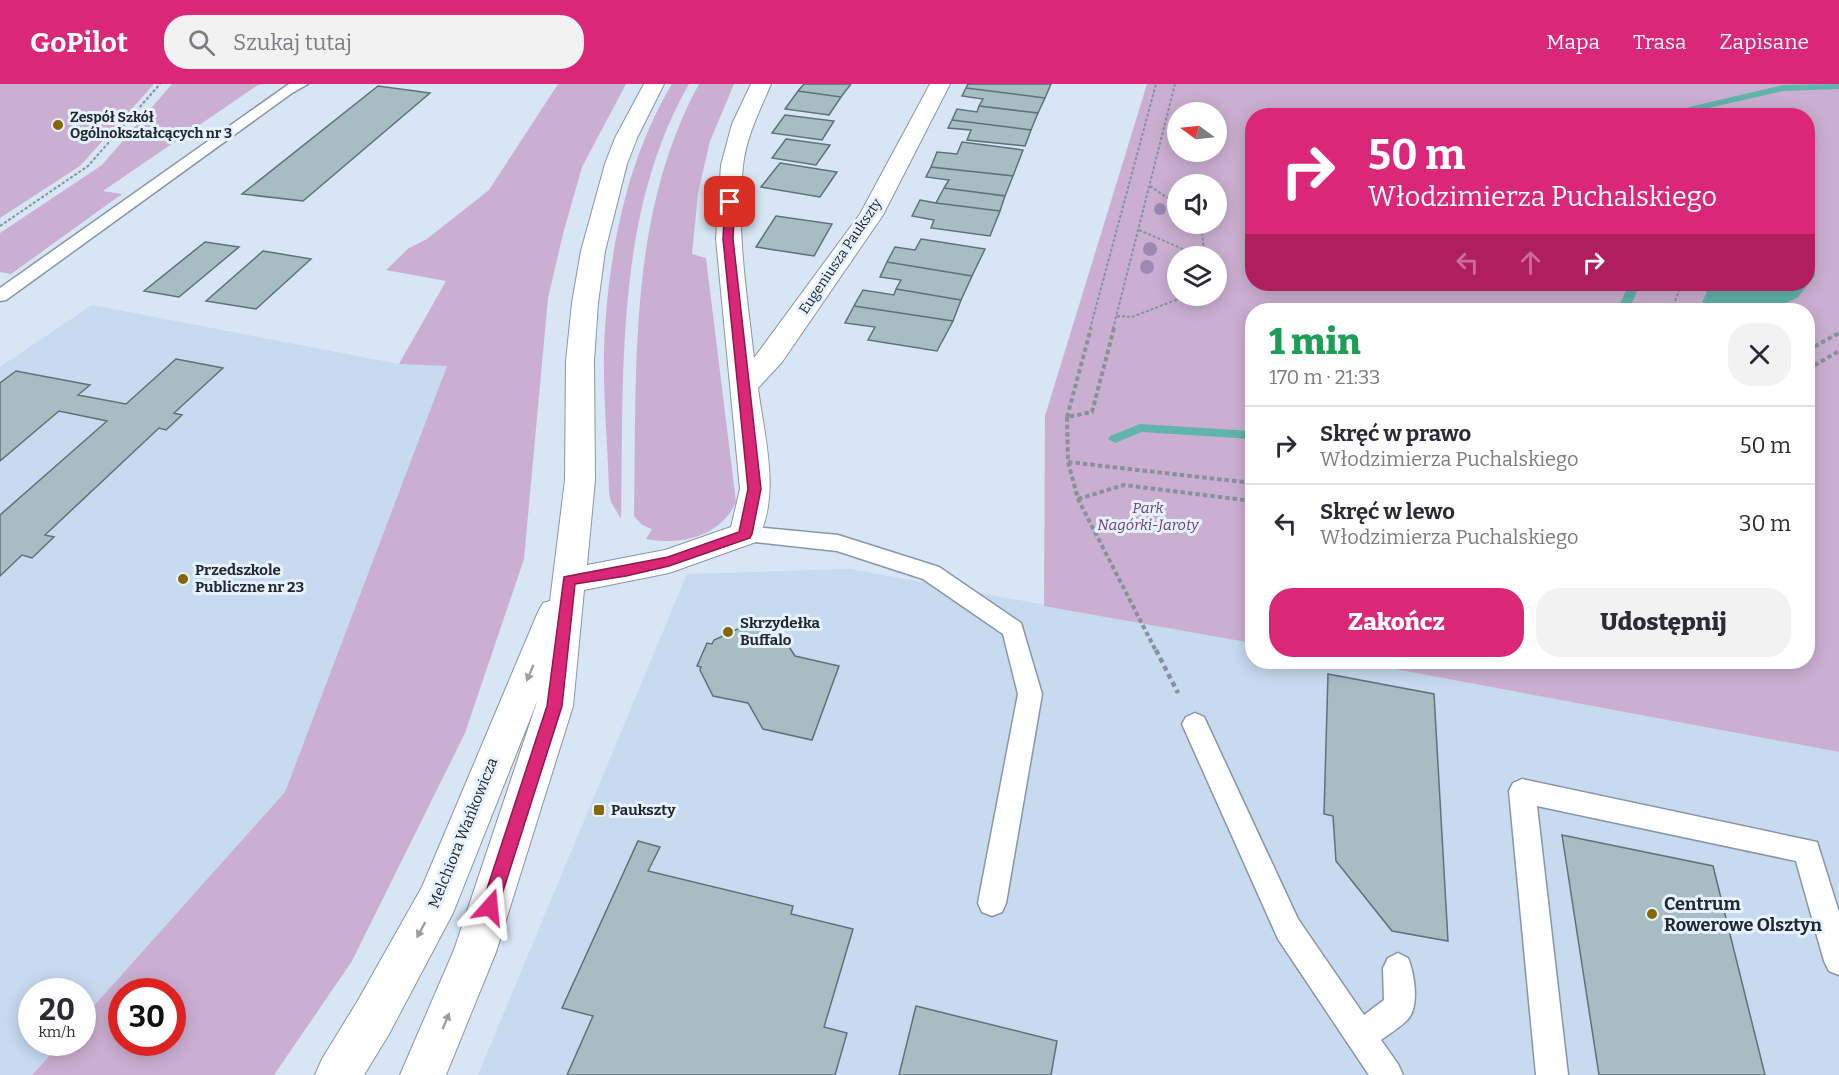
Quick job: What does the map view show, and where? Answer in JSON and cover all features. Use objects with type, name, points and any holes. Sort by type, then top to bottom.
[{"type":"street","name":"Melchiora Wańkowicza","points":[[423,1075],[475,952],[555,706],[580,480],[580,361],[585,303],[593,251],[616,164],[626,138],[654,84]]},
{"type":"street","points":[[569,580],[669,561],[745,534],[755,489],[728,228],[732,165],[743,124],[761,84]]},
{"type":"street","name":"Eugeniusza Paukszty","points":[[743,387],[772,356],[871,215],[940,84]]},
{"type":"street","name":"Melchiora Wańkowicza","points":[[338,1075],[373,1018],[438,899],[569,580]]},
{"type":"lane","points":[[4,289],[287,90],[301,84]]},
{"type":"lane","points":[[745,534],[838,543],[931,573],[1013,628],[1030,693],[992,903]]},
{"type":"lane","points":[[1195,724],[1288,929],[1387,1075]]},
{"type":"lane","points":[[1552,1075],[1522,791],[1807,851],[1839,961]]},
{"type":"lane","points":[[1361,1036],[1399,1007],[1398,968]]},
{"type":"path","points":[[0,226],[88,166],[160,84]]},
{"type":"path","points":[[1156,84],[1067,417],[1068,462],[1078,499],[1133,609],[1195,724]]},
{"type":"path","points":[[1067,417],[1092,412],[1174,84]]},
{"type":"path","points":[[1150,186],[1167,198]]},
{"type":"path","points":[[1139,230],[1176,246]]},
{"type":"path","points":[[1117,316],[1132,316],[1167,303]]},
{"type":"path","points":[[1815,346],[1839,333]]},
{"type":"path","points":[[1815,365],[1839,351]]},
{"type":"path","points":[[1068,462],[1245,482]]},
{"type":"path","points":[[1078,499],[1124,485],[1245,500]]},
{"type":"shaded area","points":[[1707,291],[1803,291],[1797,298],[1786,303],[1702,303]]},
{"type":"shaded area","name":"Przedszkole Publiczne nr 23","points":[[92,305],[399,364],[448,365],[285,792],[119,978],[108,978],[108,990],[96,1003],[96,978],[18,978],[18,1056],[49,1056],[32,1075],[0,1075],[0,367]]},
{"type":"shaded area","points":[[850,569],[1245,642],[1245,669],[1394,669],[1839,752],[1839,1075],[478,1075],[687,574]]},
{"type":"green space","name":"Zespół Szkół Ogólnokształcących nr 3","points":[[0,84],[154,84],[80,166],[0,218]]},
{"type":"green space","points":[[172,84],[265,84],[258,85],[103,191],[122,194],[11,274],[0,272],[0,233],[102,165]]},
{"type":"green space","points":[[558,84],[626,84],[582,167],[548,298],[524,559],[465,733],[352,961],[274,1075],[32,1075],[49,1056],[96,1056],[96,1003],[108,990],[108,1056],[186,1056],[186,978],[119,978],[285,792],[447,366],[399,364],[446,281],[386,270],[409,248],[427,239],[489,190]]},
{"type":"green space","points":[[672,84],[689,84],[665,134],[647,187],[635,241],[628,296],[622,408],[621,519],[611,502],[609,492],[604,351],[609,282],[614,248],[631,179],[642,146]]},
{"type":"green space","points":[[699,84],[734,84],[710,141],[698,193],[692,254],[706,258],[736,502],[721,523],[710,530],[686,539],[659,541],[646,539],[652,529],[642,525],[634,516],[635,406],[641,295],[648,240],[659,187],[676,135]]},
{"type":"green space","name":"Park Nagórki-Jaroty","points":[[1147,84],[1839,84],[1839,752],[1394,669],[1815,669],[1815,303],[1245,303],[1245,642],[1044,606],[1045,416]]},
{"type":"building","points":[[804,84],[851,84],[841,97],[798,91]]},
{"type":"building","points":[[968,84],[1051,84],[1045,98],[966,88]]},
{"type":"building","points":[[378,86],[430,93],[303,201],[242,194]]},
{"type":"building","points":[[966,88],[1045,98],[1038,113],[979,106],[983,99],[962,96]]},
{"type":"building","points":[[798,91],[841,97],[829,115],[785,109]]},
{"type":"building","points":[[979,106],[1038,113],[1031,130],[952,120],[957,109],[977,112]]},
{"type":"building","points":[[785,115],[834,121],[822,140],[772,133]]},
{"type":"building","points":[[952,120],[1031,130],[1025,146],[967,140],[971,130],[948,128]]},
{"type":"building","points":[[786,139],[830,145],[816,165],[772,158]]},
{"type":"building","points":[[962,142],[1023,150],[1013,176],[931,167],[937,152],[957,154]]},
{"type":"building","points":[[780,163],[837,172],[820,197],[761,187]]},
{"type":"building","points":[[931,167],[1013,176],[1005,196],[944,188],[949,180],[926,177]]},
{"type":"building","points":[[944,188],[1005,196],[1000,211],[936,203]]},
{"type":"building","points":[[920,200],[1000,211],[990,236],[931,228],[934,220],[912,216]]},
{"type":"building","points":[[776,216],[832,224],[814,256],[756,247]]},
{"type":"building","points":[[921,239],[985,249],[972,276],[887,262],[895,247],[915,250]]},
{"type":"building","points":[[205,242],[239,247],[179,297],[144,291]]},
{"type":"building","points":[[263,251],[311,259],[256,309],[206,301]]},
{"type":"building","points":[[887,262],[972,276],[961,300],[896,289],[901,280],[880,277]]},
{"type":"building","points":[[896,289],[961,300],[953,321],[854,306],[863,290],[894,295]]},
{"type":"building","points":[[854,306],[953,321],[937,351],[868,340],[875,327],[845,323]]},
{"type":"building","points":[[176,359],[223,368],[174,413],[182,415],[166,430],[159,428],[45,535],[54,537],[32,558],[22,555],[0,576],[0,515],[107,421],[59,411],[0,461],[0,383],[16,371],[90,385],[78,395],[126,404]]},
{"type":"building","points":[[744,626],[780,633],[795,656],[839,666],[812,740],[763,729],[748,703],[713,696],[700,670],[701,667],[697,666],[707,643],[712,644],[714,640]]},
{"type":"building","points":[[1328,674],[1434,694],[1448,941],[1392,931],[1336,861],[1333,816],[1324,814]]},
{"type":"building","points":[[1562,835],[1713,866],[1765,1075],[1599,1075]]},
{"type":"building","points":[[638,841],[660,847],[648,871],[793,906],[791,914],[853,929],[824,1027],[847,1033],[835,1075],[567,1075],[593,1016],[562,1008]]},
{"type":"building","points":[[916,1006],[1057,1041],[1051,1075],[899,1075]]},
{"type":"waterway","points":[[1696,108],[1783,88],[1839,86]]},
{"type":"waterway","points":[[1626,303],[1631,291]]},
{"type":"waterway","points":[[1115,439],[1140,428],[1245,435]]},
{"type":"place","name":"Zespół Szkół Ogólnokształcących nr 3","points":[[58,125]]},
{"type":"place","name":"Przedszkole Publiczne nr 23","points":[[183,579]]},
{"type":"place","name":"Skrzydełka Buffalo","points":[[728,632]]},
{"type":"place","name":"Paukszty","points":[[599,810]]},
{"type":"place","name":"Centrum Rowerowe Olsztyn","points":[[1652,914]]},
{"type":"route","points":[[490,907],[555,706],[569,580],[669,561],[745,534],[755,489],[728,239],[730,202]]}]
